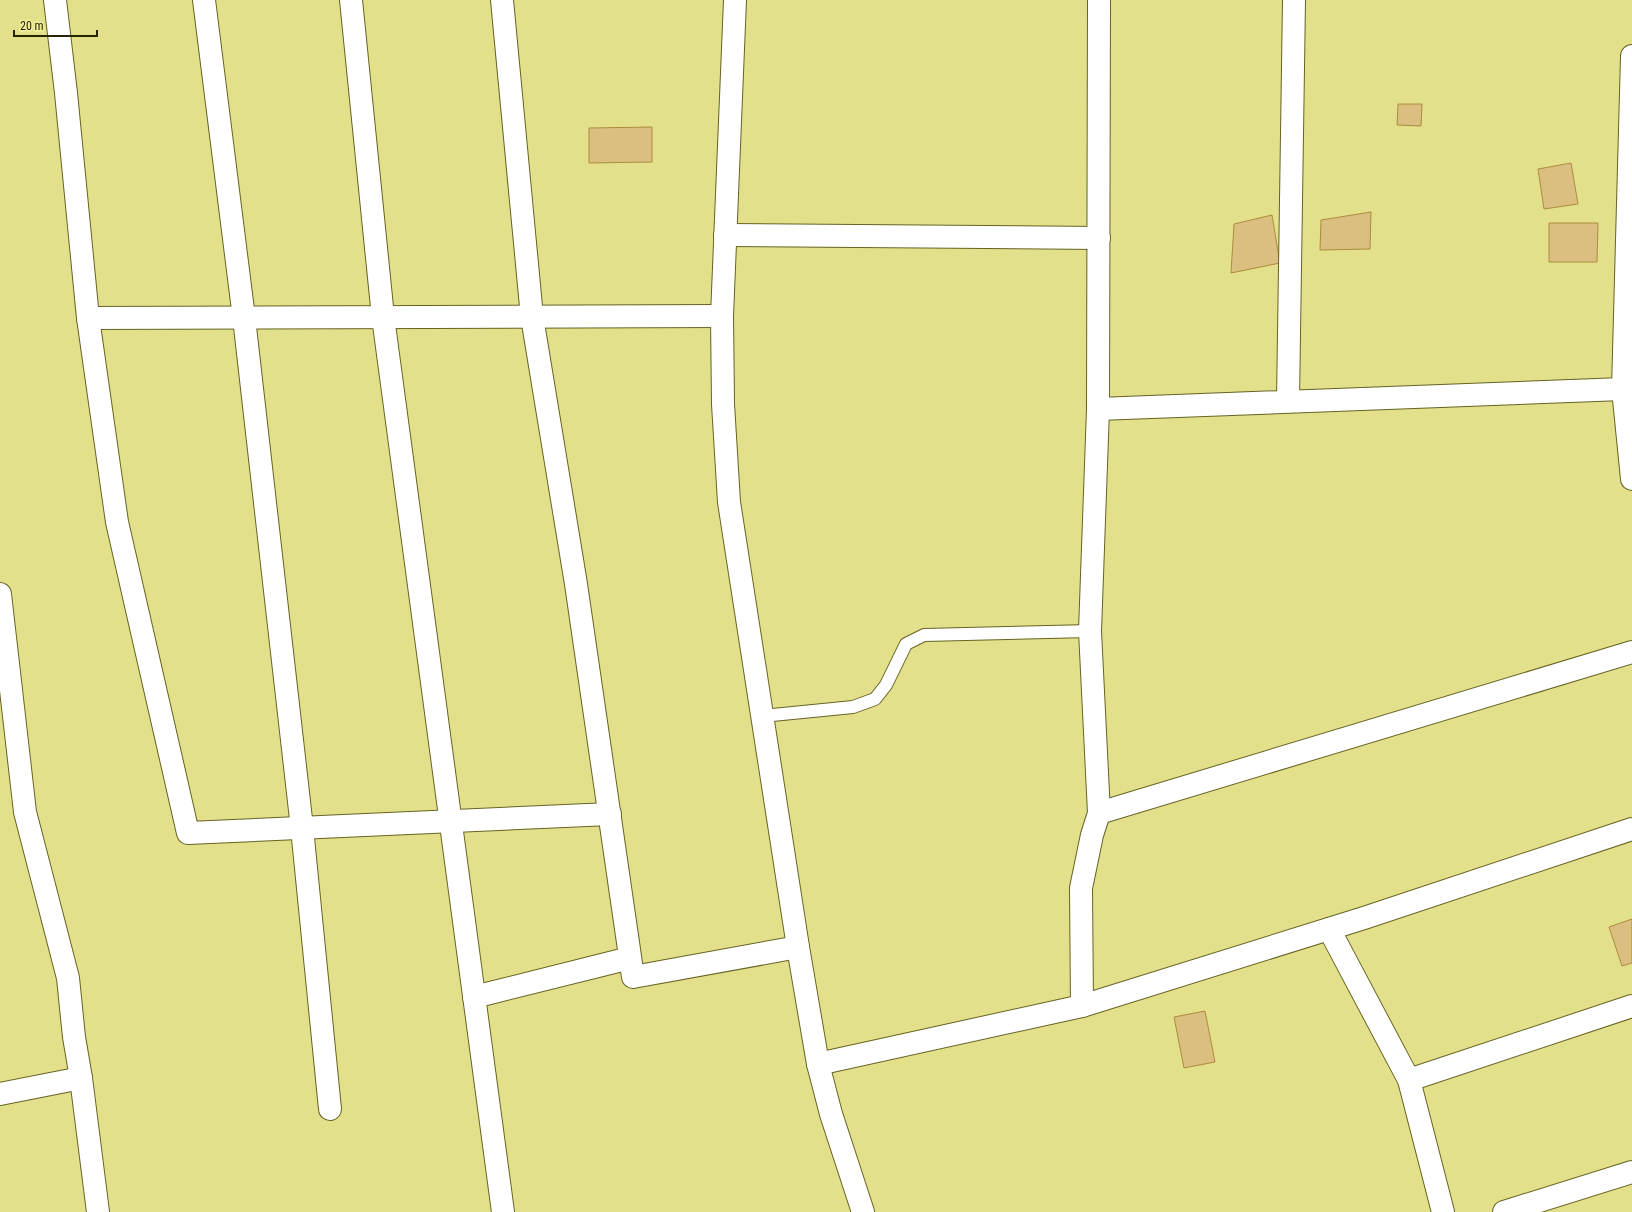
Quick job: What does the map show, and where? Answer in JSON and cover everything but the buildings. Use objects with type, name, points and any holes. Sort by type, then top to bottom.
[{"type":"street","points":[[55,0],[66,93],[88,318],[117,522],[188,833],[610,814]]},
{"type":"street","points":[[204,0],[244,318],[302,828],[330,1108]]},
{"type":"street","points":[[351,0],[383,318],[503,1212]]},
{"type":"street","points":[[502,0],[532,317],[576,584],[633,977],[798,947]]},
{"type":"street","points":[[735,0],[722,316],[723,404],[729,502],[798,947],[818,1064],[831,1114],[863,1212]]},
{"type":"street","points":[[1082,1006],[1081,888],[1092,835],[1099,813],[1090,631],[1098,409],[1099,0]]},
{"type":"street","points":[[1288,402],[1294,0]]},
{"type":"street","points":[[1632,56],[1623,389],[1632,479]]},
{"type":"street","points":[[725,235],[1099,238]]},
{"type":"street","points":[[88,318],[722,316]]},
{"type":"street","points":[[1098,409],[1623,389]]},
{"type":"street","points":[[0,594],[25,812],[68,978],[74,1037],[81,1078],[98,1212]]},
{"type":"street","points":[[1099,813],[1632,652]]},
{"type":"street","points":[[818,1064],[1082,1006],[1328,929],[1632,829]]},
{"type":"street","points":[[1328,929],[1409,1080],[1443,1212]]},
{"type":"street","points":[[474,997],[630,958]]},
{"type":"street","points":[[1409,1080],[1632,1006]]},
{"type":"street","points":[[0,1094],[81,1078]]},
{"type":"street","points":[[1504,1212],[1632,1172]]},
{"type":"lane","points":[[762,716],[853,707],[875,699],[886,685],[906,644],[924,635],[1090,631]]}]
